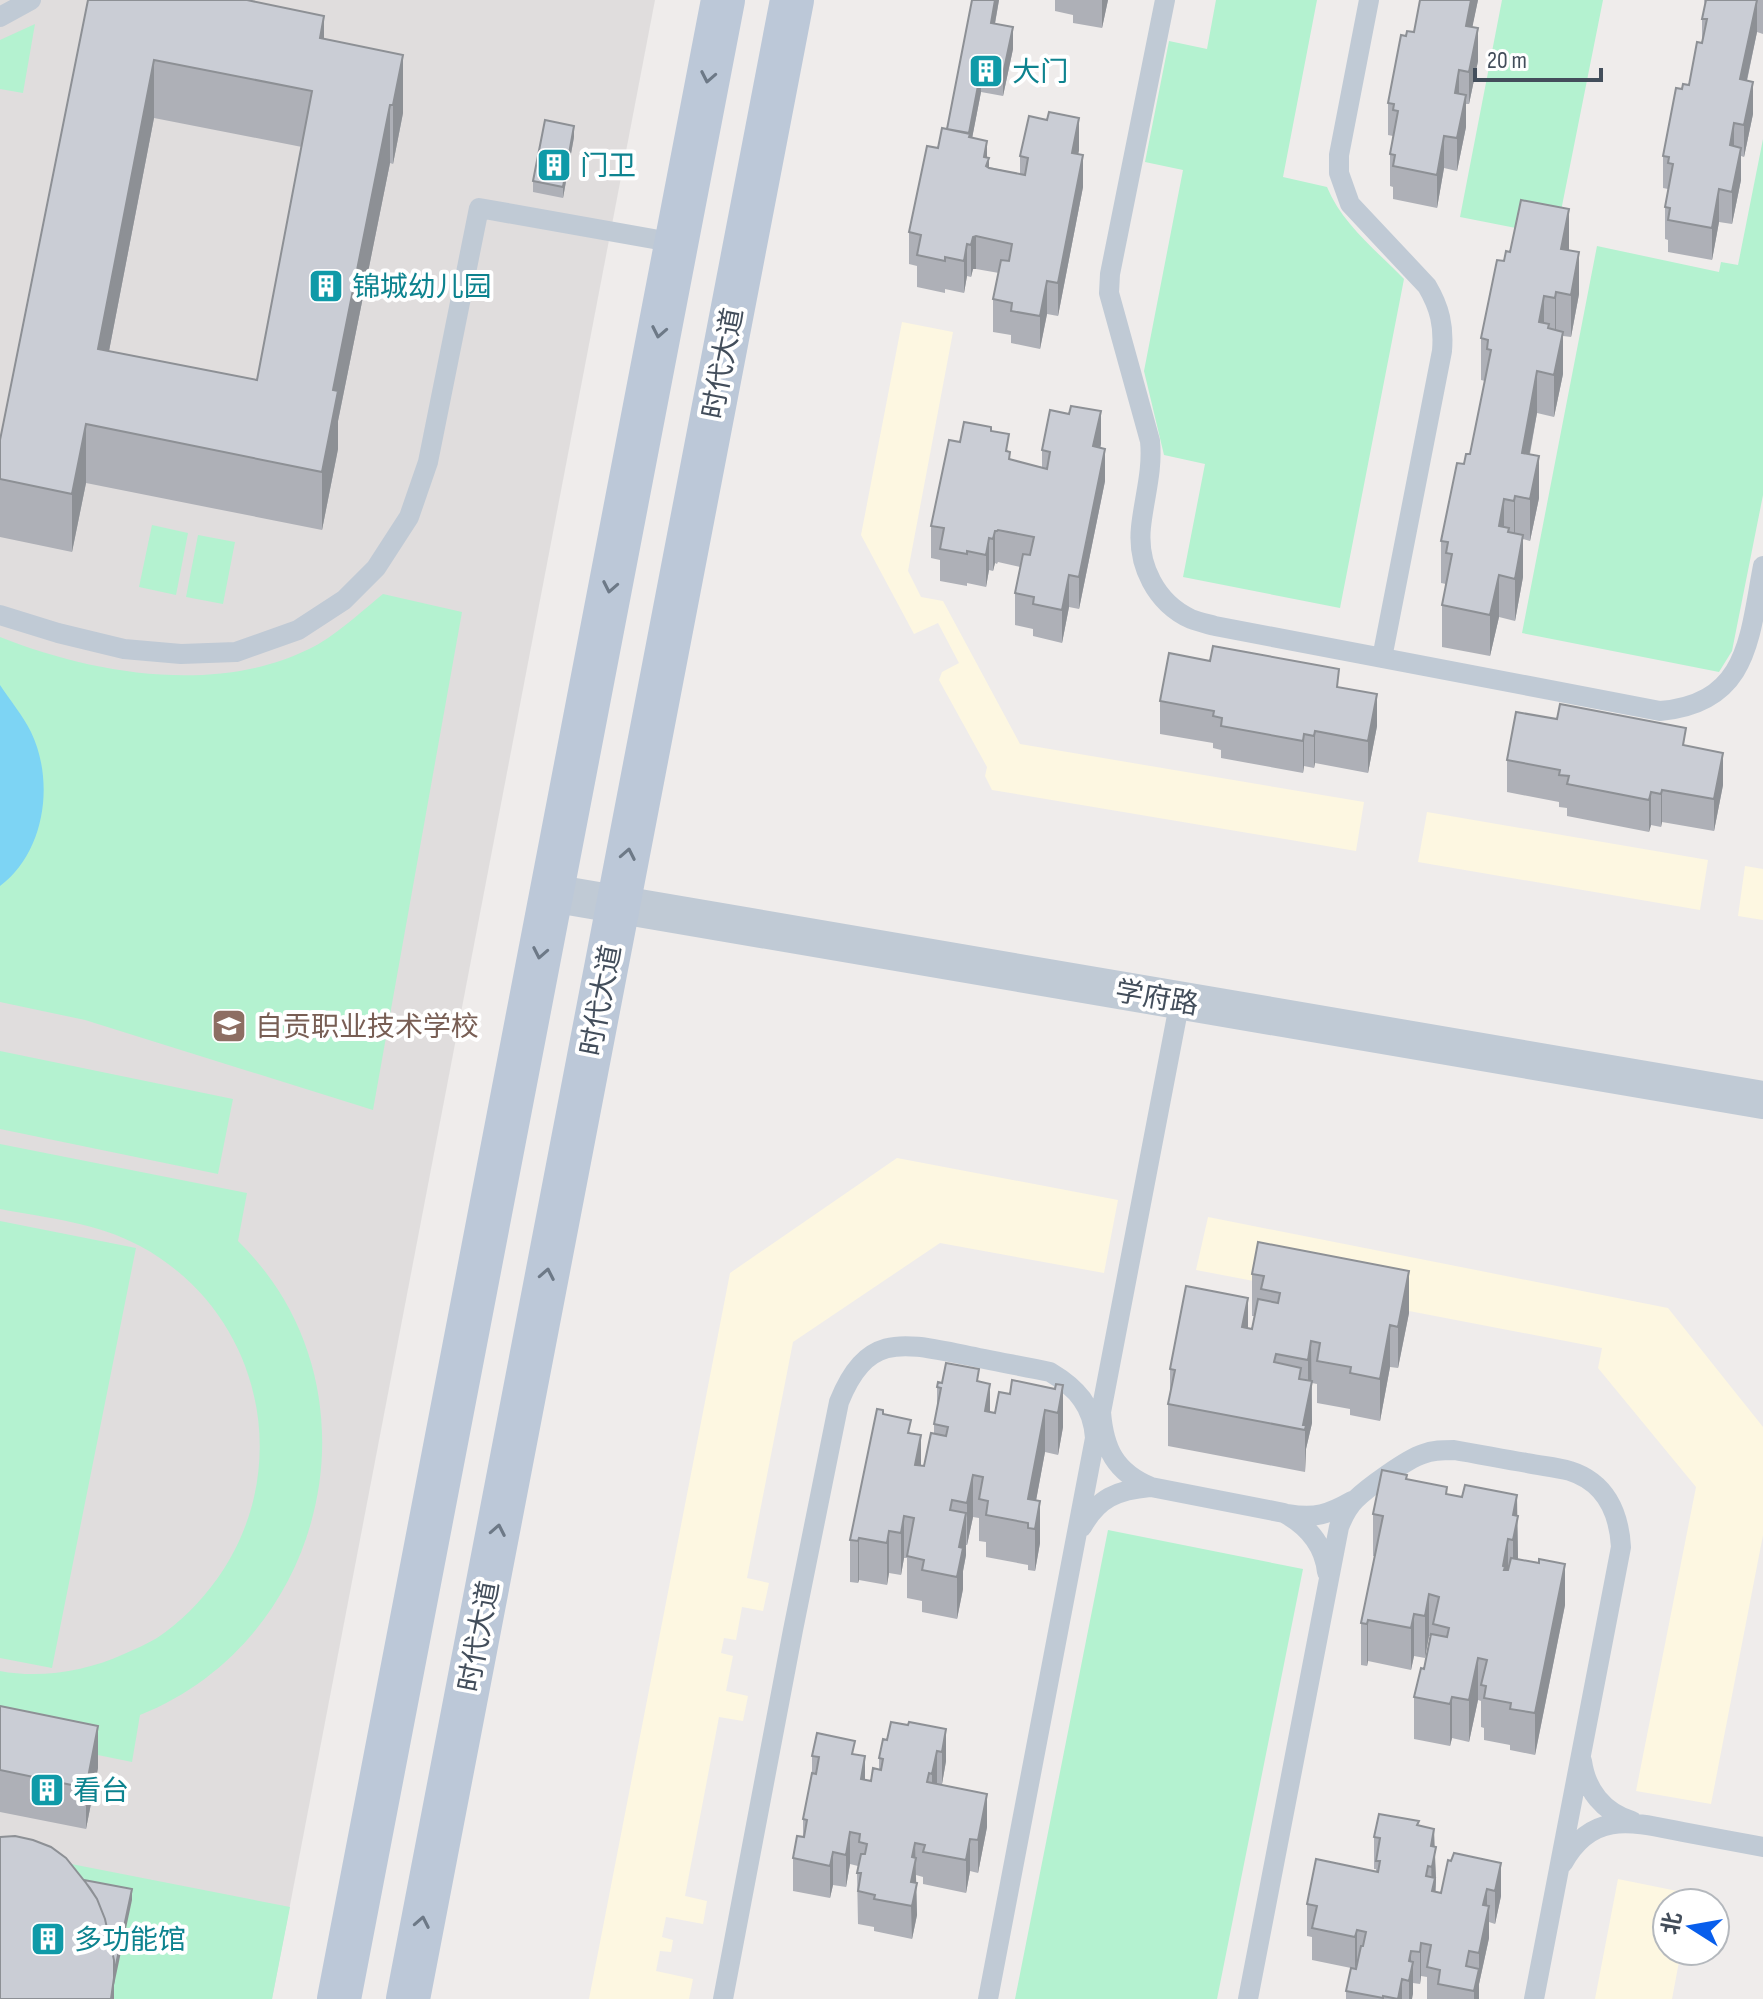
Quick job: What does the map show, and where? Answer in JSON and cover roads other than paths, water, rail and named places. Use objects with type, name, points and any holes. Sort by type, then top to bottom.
[{"type":"main road","points":[[339,1999],[723,0]]},
{"type":"main road","name":"时代大道","points":[[408,1999],[792,0]]},
{"type":"street","name":"学府路","points":[[551,893],[1763,1100]]},
{"type":"lane","points":[[0,17],[31,0]]},
{"type":"lane","points":[[1165,0],[1110,274],[1109,293],[1150,441],[1151,474],[1141,528],[1141,548],[1146,570],[1156,591],[1172,607],[1192,619],[1215,626],[1660,711],[1697,704],[1730,680],[1749,641],[1763,566]]},
{"type":"lane","points":[[1369,0],[1339,155],[1339,173],[1350,204],[1427,286],[1436,301],[1444,332],[1382,658]]},
{"type":"lane","points":[[0,615],[124,649],[181,654],[236,652],[298,630],[344,600],[376,568],[409,517],[428,462],[479,208],[676,243]]},
{"type":"lane","points":[[988,1999],[1180,1000]]},
{"type":"lane","points":[[723,1999],[802,1584],[839,1402],[847,1381],[870,1356],[887,1348],[913,1345],[1106,1383]]},
{"type":"lane","points":[[1051,1373],[1063,1379],[1083,1399],[1092,1419],[1095,1438]]},
{"type":"lane","points":[[1101,1412],[1103,1434],[1112,1457],[1136,1480],[1151,1487],[1284,1513],[1309,1517],[1335,1511],[1420,1454],[1439,1449],[1571,1471],[1597,1485],[1610,1501],[1618,1520],[1621,1547],[1534,1999]]},
{"type":"lane","points":[[1075,1546],[1082,1526],[1101,1503],[1124,1490],[1151,1487]]},
{"type":"lane","points":[[1248,1999],[1339,1527],[1345,1512],[1359,1497]]},
{"type":"lane","points":[[1284,1513],[1306,1528],[1322,1550],[1327,1591]]},
{"type":"lane","points":[[1581,1749],[1589,1786],[1602,1805],[1618,1817],[1763,1847]]},
{"type":"lane","points":[[1559,1870],[1574,1844],[1587,1833],[1619,1822],[1640,1823]]},
{"type":"water","points":[[0,685],[31,732],[43,772],[44,794],[36,836],[27,855],[0,886]]},
{"type":"place","name":"大门","points":[[986,71]]},
{"type":"place","name":"门卫","points":[[554,165]]},
{"type":"place","name":"锦城幼儿园","points":[[326,286]]},
{"type":"place","name":"自贡职业技术学校","points":[[229,1026]]},
{"type":"place","name":"看台","points":[[47,1790]]},
{"type":"place","name":"多功能馆","points":[[48,1939]]}]
